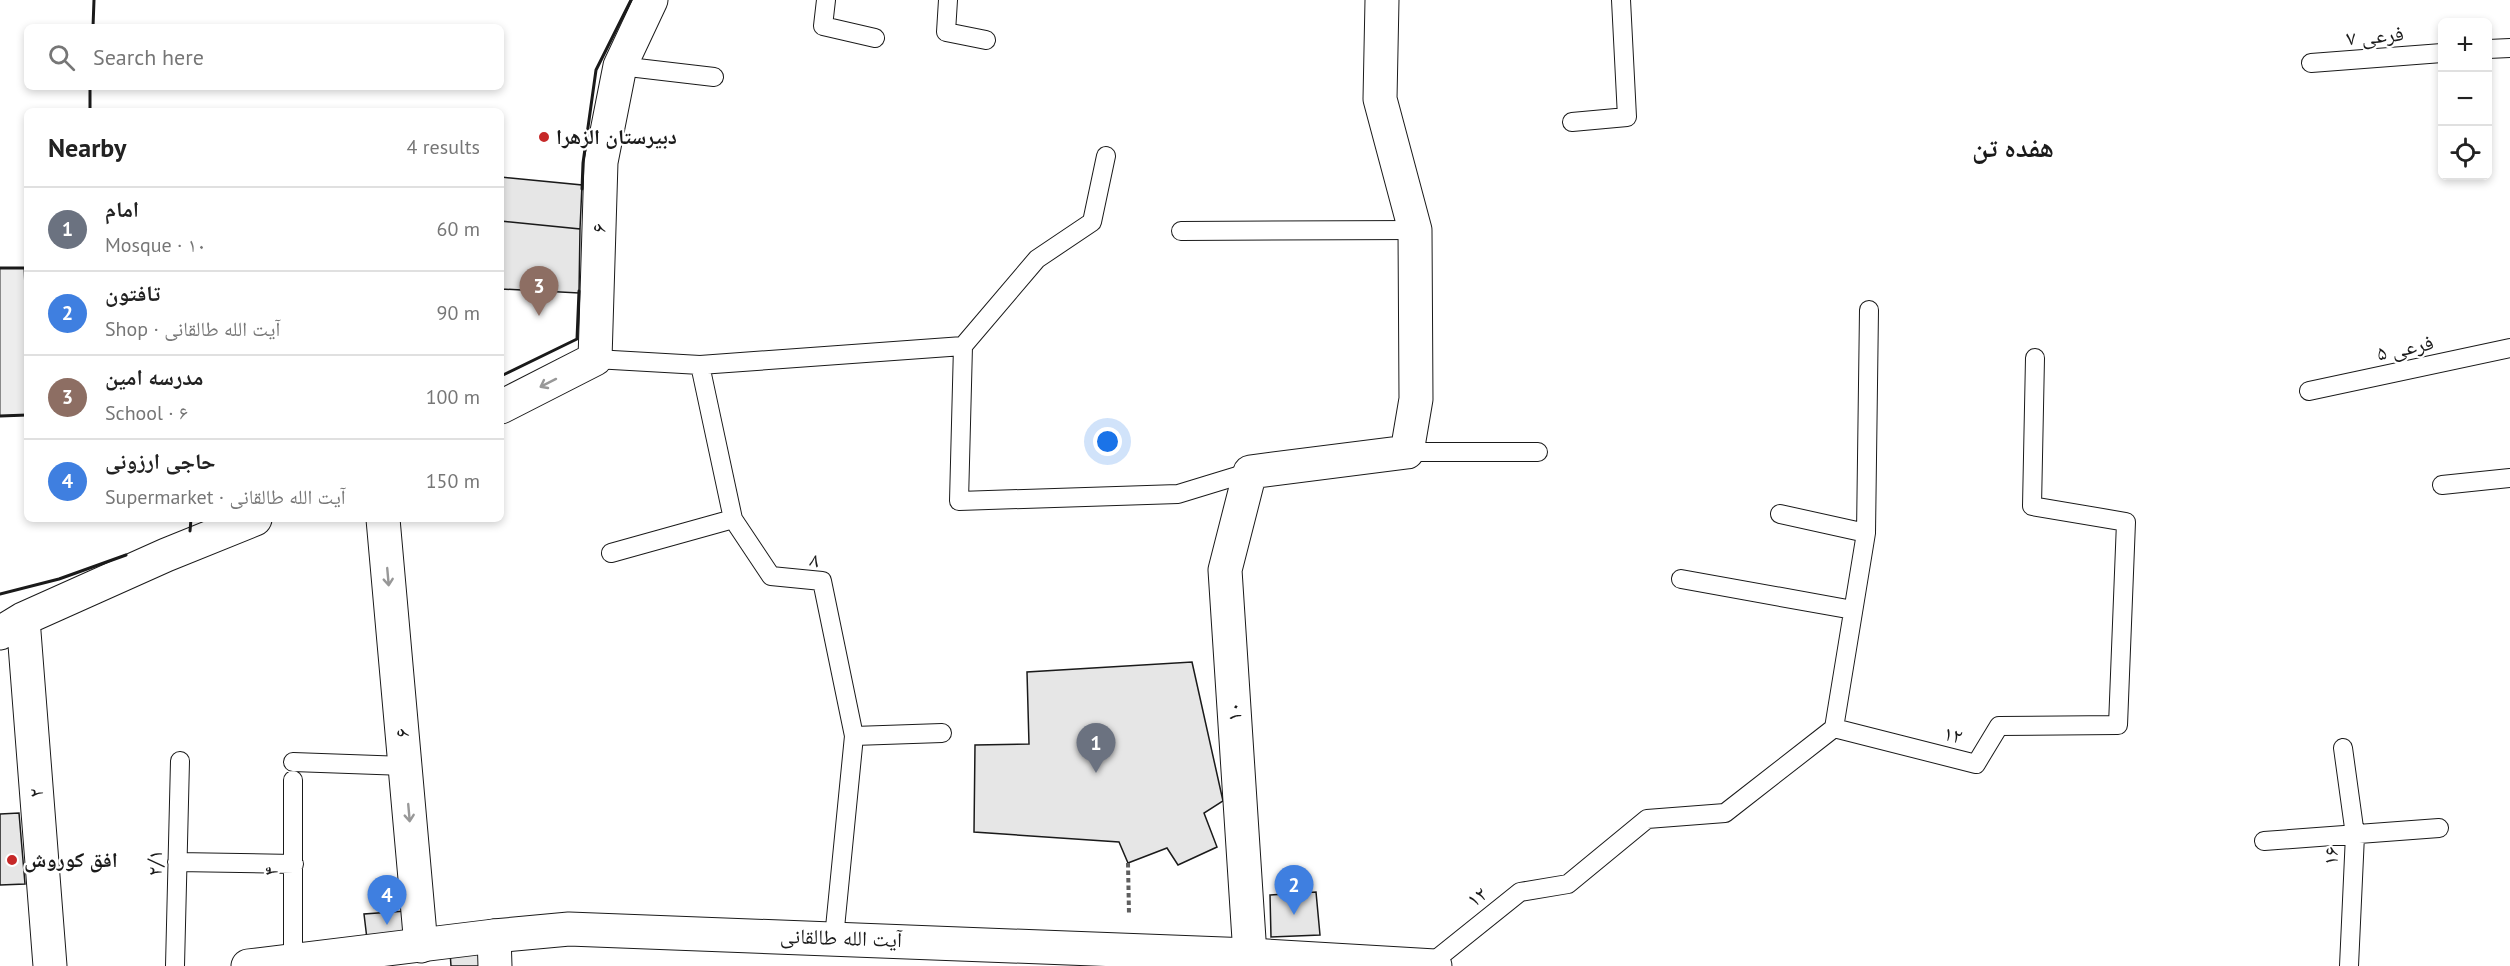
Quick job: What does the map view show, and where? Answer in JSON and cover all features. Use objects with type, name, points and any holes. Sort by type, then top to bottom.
[{"type":"street","name":"۶","points":[[595,359],[601,162],[620,66],[651,0]]},
{"type":"street","points":[[1250,472],[1407,452],[1416,399],[1415,230],[1380,99],[1382,0]]},
{"type":"street","points":[[504,405],[595,359]]},
{"type":"street","name":"۱۰","points":[[1250,472],[1225,570],[1250,955]]},
{"type":"street","points":[[11,626],[166,555],[248,522]]},
{"type":"street","name":"۶","points":[[383,522],[421,946]]},
{"type":"street","name":"۲","points":[[11,626],[50,966]]},
{"type":"street","name":"آیت الله طالقانی","points":[[248,966],[421,946],[495,951],[569,929],[1250,955],[1295,962],[1432,965]]},
{"type":"lane","points":[[826,0],[823,26],[875,38]]},
{"type":"lane","points":[[948,0],[946,32],[986,40]]},
{"type":"lane","points":[[1572,122],[1627,117],[1621,0]]},
{"type":"lane","points":[[2492,49],[2510,48]]},
{"type":"lane","name":"فرعی ۷","points":[[2311,63],[2438,53]]},
{"type":"lane","points":[[620,66],[714,77]]},
{"type":"lane","points":[[1106,156],[1092,222],[1037,259],[963,346],[959,501],[1178,494],[1250,472]]},
{"type":"lane","points":[[1181,231],[1415,230]]},
{"type":"lane","points":[[1834,728],[1866,533],[1869,310]]},
{"type":"lane","points":[[595,359],[700,365],[963,346]]},
{"type":"lane","name":"فرعی ۵","points":[[2309,391],[2510,348]]},
{"type":"lane","name":"۱۲","points":[[1432,965],[1520,892],[1568,884],[1647,819],[1725,813],[1834,728],[1976,764],[1999,726],[2118,725],[2126,522],[2032,506],[2035,358]]},
{"type":"lane","name":"۸","points":[[700,365],[734,519],[771,576],[822,581],[854,736],[834,938]]},
{"type":"lane","points":[[1407,452],[1538,452]]},
{"type":"lane","points":[[2442,485],[2510,478]]},
{"type":"lane","points":[[1780,514],[1866,533]]},
{"type":"lane","points":[[611,553],[734,519]]},
{"type":"lane","points":[[1681,579],[1853,610]]},
{"type":"lane","points":[[854,736],[942,733]]},
{"type":"lane","name":"۱۶","points":[[2343,748],[2355,835],[2349,966]]},
{"type":"lane","name":"۲/۱","points":[[175,966],[180,761]]},
{"type":"lane","name":"۴","points":[[293,961],[293,771],[405,766]]},
{"type":"lane","points":[[2265,841],[2439,828]]},
{"type":"lane","points":[[177,862],[294,864]]},
{"type":"path","points":[[1128,863],[1131,950]]},
{"type":"shaded area","points":[[0,268],[24,268],[24,415],[0,416]]},
{"type":"building","points":[[504,177],[582,185],[580,229],[504,221]]},
{"type":"building","points":[[504,221],[580,229],[579,293],[504,289]]},
{"type":"building","points":[[1192,662],[1223,801],[1204,813],[1217,847],[1178,865],[1167,848],[1128,863],[1119,842],[974,832],[975,745],[1029,744],[1027,672]]},
{"type":"building","name":"افق کوروش","points":[[19,813],[25,884],[0,885],[0,814]]},
{"type":"building","points":[[1316,892],[1320,935],[1271,937],[1270,895]]},
{"type":"building","points":[[406,911],[411,935],[367,939],[364,914]]},
{"type":"building","points":[[485,948],[487,966],[451,966],[450,952]]},
{"type":"wall","points":[[93,24],[94,0]]},
{"type":"wall","points":[[582,189],[583,163],[596,70],[631,0]]},
{"type":"wall","points":[[90,90],[90,108]]},
{"type":"wall","points":[[0,268],[24,268]]},
{"type":"wall","points":[[504,375],[577,339],[579,291]]},
{"type":"wall","points":[[0,416],[24,415]]},
{"type":"wall","points":[[190,531],[191,522]]},
{"type":"wall","points":[[0,594],[59,579],[126,555]]},
{"type":"place","name":"دبیرستان الزهرا","points":[[544,137]]},
{"type":"place","name":"مدرسه امین","points":[[539,316]]},
{"type":"place","name":"امام","points":[[1096,773]]},
{"type":"place","name":"افق کوروش","points":[[12,860]]},
{"type":"place","name":"تافتون","points":[[1294,915]]},
{"type":"place","name":"حاجی ارزونی","points":[[387,925]]},
{"type":"district","name":"هفده تن","points":[[2013,148]]}]
